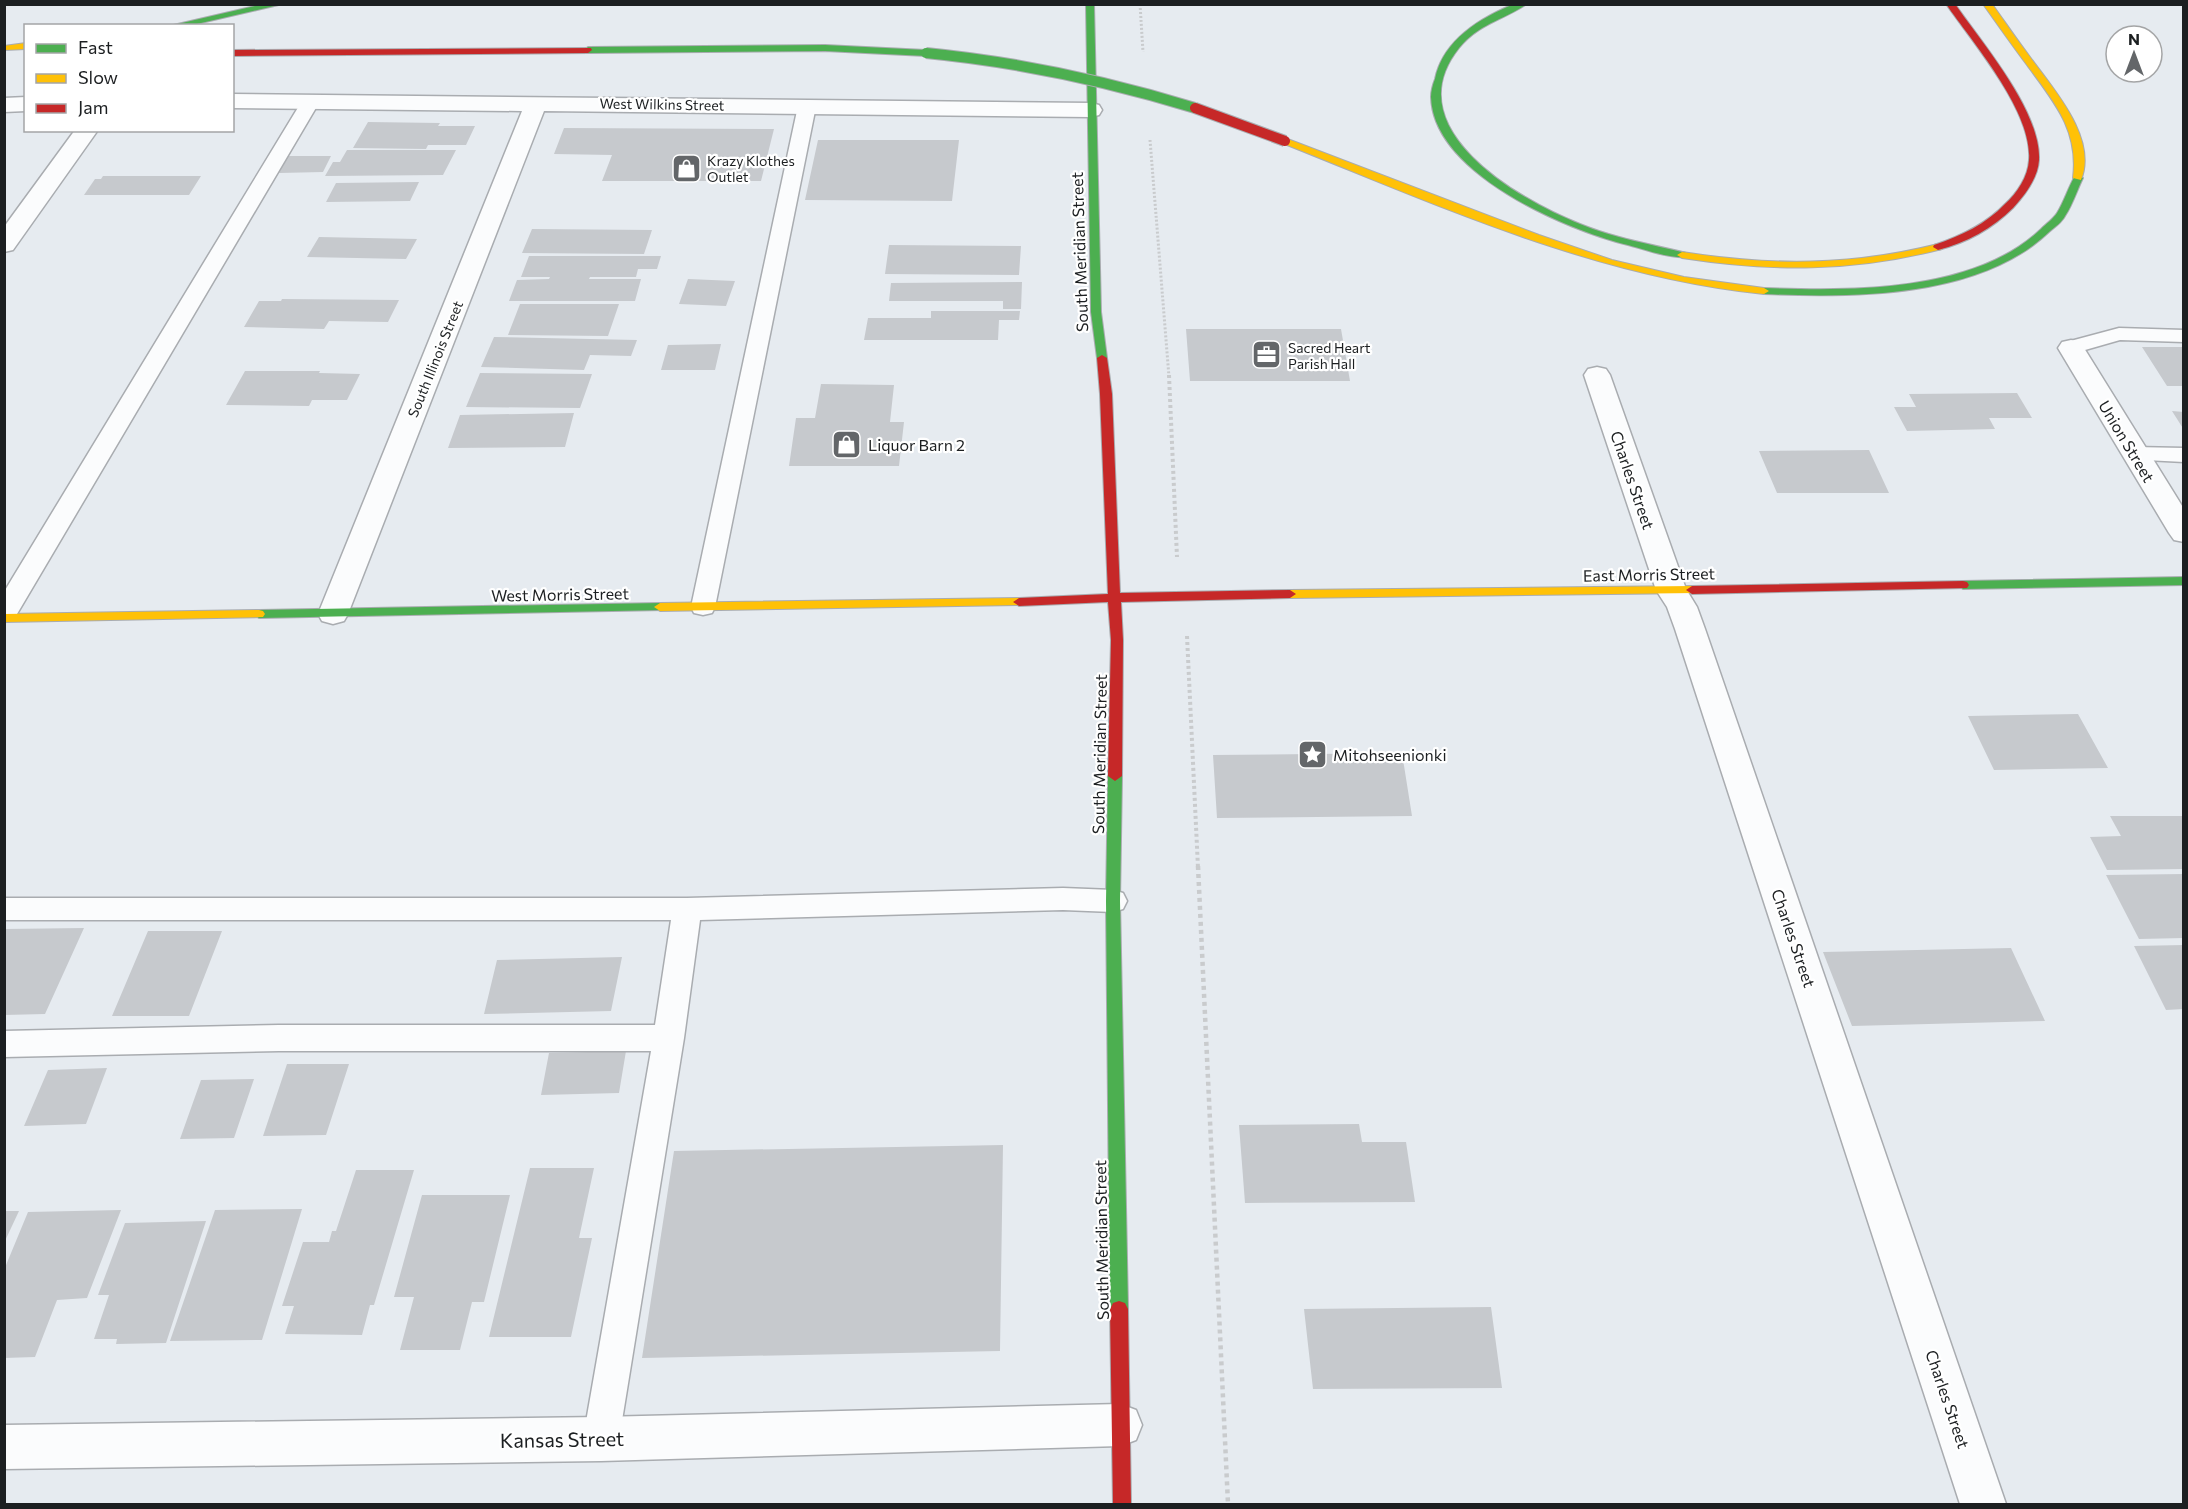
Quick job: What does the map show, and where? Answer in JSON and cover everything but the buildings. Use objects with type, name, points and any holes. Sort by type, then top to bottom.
[{"type":"main road","points":[[183,24],[279,4]]},
{"type":"main road","name":"South Meridian Street","points":[[1090,4],[1090,110],[1096,312],[1106,394],[1110,539],[1116,597],[1113,901],[1122,1504]]},
{"type":"main road","points":[[1523,4],[1487,20],[1462,38],[1444,58],[1438,73],[1435,97],[1442,124],[1459,150],[1486,175],[1550,214],[1600,234],[1655,250],[1734,264],[1833,266],[1893,259],[1944,246],[1994,222],[2017,201],[2027,184],[2034,158],[2028,123],[2014,97],[1950,4]]},
{"type":"main road","points":[[234,53],[825,48],[926,52],[1014,64],[1108,84],[1177,102],[1285,141],[1557,247],[1612,265],[1711,286],[1793,294],[1869,292],[1924,285],[1967,274],[2001,261],[2033,241],[2064,212],[2079,179],[2080,153],[2076,136],[2064,110],[1987,4]]},
{"type":"main road","points":[[4,48],[24,47]]},
{"type":"main road","name":"East Morris Street","points":[[1116,597],[2184,581]]},
{"type":"main road","name":"West Morris Street","points":[[4,616],[333,614],[1050,602],[1116,597]]},
{"type":"street","name":"West Wilkins Street","points":[[234,101],[1090,110]]},
{"type":"street","name":"South Illinois Street","points":[[333,614],[536,103]]},
{"type":"street","points":[[4,105],[24,104]]},
{"type":"street","points":[[4,245],[86,132]]},
{"type":"street","name":"Union Street","points":[[2071,348],[2184,533]]},
{"type":"street","name":"Charles Street","points":[[1597,375],[1671,590],[1682,607],[1694,640],[1983,1504]]},
{"type":"street","name":"Kansas Street","points":[[4,1448],[601,1439],[1120,1425]]},
{"type":"lane","points":[[4,616],[311,101]]},
{"type":"lane","points":[[703,607],[807,106]]},
{"type":"lane","points":[[2071,348],[2119,334],[2184,336]]},
{"type":"lane","points":[[2134,453],[2184,454]]},
{"type":"lane","points":[[4,909],[687,909],[1063,899],[1113,901]]},
{"type":"lane","points":[[601,1439],[669,1038],[687,909]]},
{"type":"lane","points":[[4,1044],[291,1038],[669,1038]]},
{"type":"path","points":[[1140,4],[1143,52]]},
{"type":"path","points":[[1150,134],[1170,394],[1176,553]]},
{"type":"path","points":[[1187,638],[1228,1504]]},
{"type":"traffic: fast","points":[[183,24],[279,4]]},
{"type":"traffic: fast","points":[[1090,4],[1096,312],[1102,358]]},
{"type":"traffic: fast","points":[[1523,4],[1485,21],[1465,36],[1441,70],[1435,96],[1441,121],[1456,145],[1477,167],[1502,186],[1554,216],[1602,235],[1682,255]]},
{"type":"traffic: fast","points":[[588,50],[825,48],[926,53]]},
{"type":"traffic: fast","points":[[926,53],[995,61],[1062,73],[1096,80],[1195,108]]},
{"type":"traffic: fast","points":[[1764,291],[1848,292],[1896,288],[1945,280],[1991,265],[2030,245],[2060,216],[2078,178]]},
{"type":"traffic: fast","points":[[1963,585],[2184,581]]},
{"type":"traffic: fast","points":[[259,614],[660,607]]},
{"type":"traffic: fast","points":[[1115,776],[1113,901],[1119,1309]]},
{"type":"traffic: slow","points":[[1987,4],[2067,117],[2078,146],[2080,162],[2078,178]]},
{"type":"traffic: slow","points":[[5,48],[24,46]]},
{"type":"traffic: slow","points":[[1285,141],[1498,224],[1609,262],[1684,280],[1764,291]]},
{"type":"traffic: slow","points":[[1682,255],[1746,264],[1810,266],[1875,261],[1938,247]]},
{"type":"traffic: slow","points":[[1290,594],[1692,590]]},
{"type":"traffic: slow","points":[[660,607],[1019,602]]},
{"type":"traffic: slow","points":[[4,618],[259,614]]},
{"type":"traffic: jam","points":[[1938,247],[1978,230],[2004,211],[2023,188],[2034,159],[2026,121],[2015,100],[1950,4]]},
{"type":"traffic: jam","points":[[234,53],[588,50]]},
{"type":"traffic: jam","points":[[1195,108],[1285,141]]},
{"type":"traffic: jam","points":[[1102,358],[1106,394],[1110,539],[1117,640],[1115,776]]},
{"type":"traffic: jam","points":[[1692,590],[1963,585]]},
{"type":"traffic: jam","points":[[1019,602],[1178,595],[1290,594]]},
{"type":"traffic: jam","points":[[1119,1309],[1122,1504]]},
{"type":"place","name":"Krazy Klothes Outlet","points":[[686,168]]},
{"type":"place","name":"Sacred Heart Parish Hall","points":[[1267,355]]},
{"type":"place","name":"Liquor Barn 2","points":[[847,444]]},
{"type":"place","name":"Mitohseenionki","points":[[1312,754]]}]
